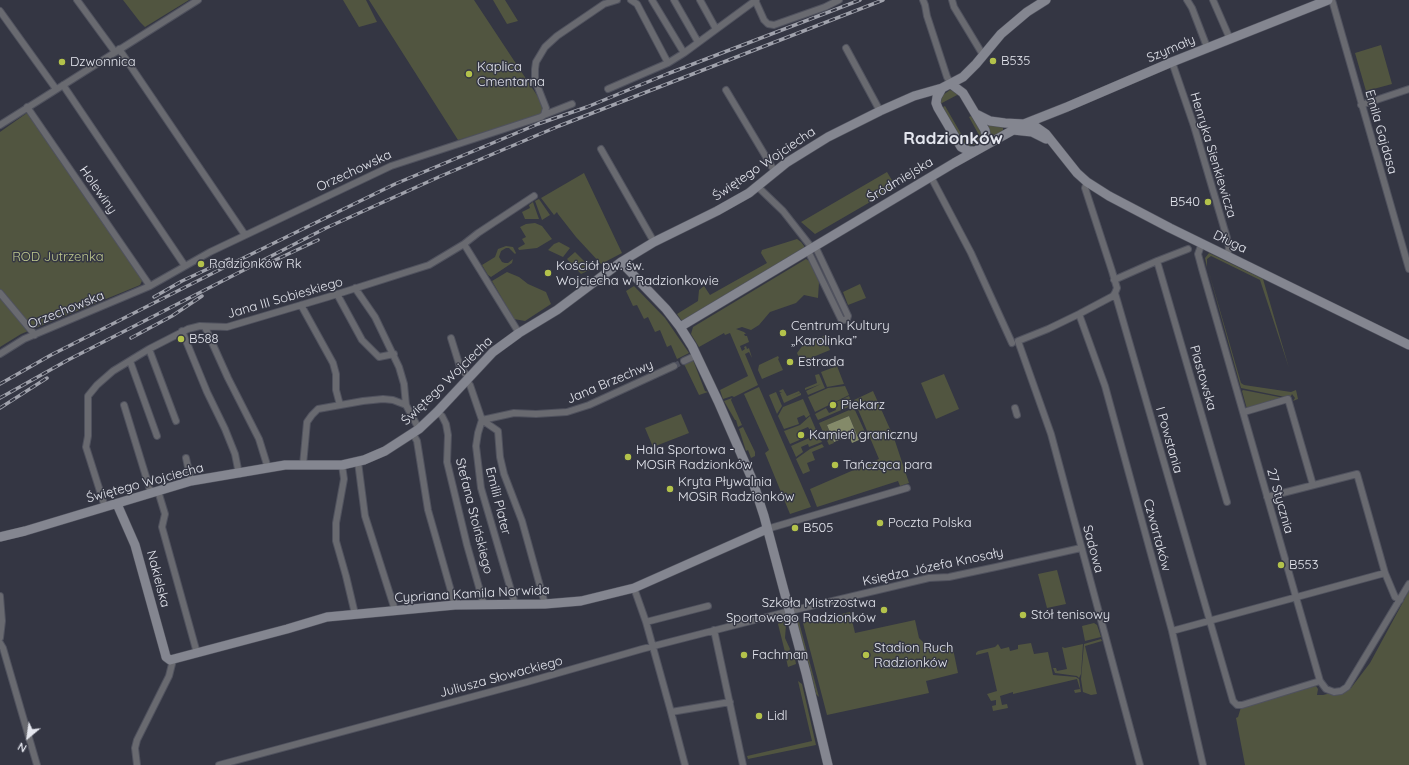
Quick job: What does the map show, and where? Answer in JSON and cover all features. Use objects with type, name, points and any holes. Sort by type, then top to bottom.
[{"type":"street","points":[[77,0],[117,51],[245,235]]},
{"type":"street","points":[[0,125],[198,0]]},
{"type":"street","points":[[543,116],[546,108],[535,80],[536,62],[545,47],[557,36],[604,4],[617,0]]},
{"type":"street","points":[[631,0],[637,4],[668,63]]},
{"type":"street","points":[[652,0],[684,54]]},
{"type":"street","points":[[674,0],[698,42]]},
{"type":"street","points":[[700,0],[716,29]]},
{"type":"street","points":[[608,89],[668,63],[684,54],[755,0],[764,20],[768,24],[774,25],[825,7],[839,0]]},
{"type":"street","points":[[923,0],[944,71],[946,86],[937,97],[936,103],[961,147],[969,151],[973,151]]},
{"type":"street","points":[[952,0],[954,7],[983,55]]},
{"type":"street","name":"Świętego Wojciecha","points":[[0,537],[25,531],[191,481],[285,465],[342,465],[358,462],[385,451],[416,431],[437,412],[493,352],[519,333],[557,310],[621,262],[654,242],[717,211],[758,187],[786,163],[828,137],[914,96],[946,86],[967,74],[1002,34],[1027,12],[1046,0]]},
{"type":"street","points":[[1187,0],[1192,8],[1208,47]]},
{"type":"street","points":[[1213,0],[1230,39]]},
{"type":"street","name":"Szymały","points":[[1024,124],[1208,47],[1328,0]]},
{"type":"street","name":"Emila Gajdasa","points":[[1332,0],[1409,269]]},
{"type":"street","points":[[0,11],[56,89]]},
{"type":"street","points":[[846,48],[880,111]]},
{"type":"street","name":"Henryka Sienkiewicza","points":[[1172,62],[1194,126],[1227,238],[1229,248],[1227,255]]},
{"type":"street","points":[[63,85],[185,266]]},
{"type":"street","points":[[946,86],[962,93],[976,114],[986,135],[983,146]]},
{"type":"street","points":[[1361,105],[1409,89]]},
{"type":"street","points":[[726,90],[775,172]]},
{"type":"street","name":"Orzechowska","points":[[0,354],[24,339],[150,286],[210,252],[390,166],[543,116],[572,104]]},
{"type":"street","name":"Holewiny","points":[[27,107],[150,286]]},
{"type":"street","name":"Długa","points":[[976,114],[990,121],[1005,124],[1024,124],[1036,126],[1046,134],[1077,173],[1087,182],[1123,204],[1409,345]]},
{"type":"street","points":[[1046,134],[1043,127],[1049,114]]},
{"type":"street","name":"Śródmiejska","points":[[680,327],[973,151],[1024,124]]},
{"type":"street","name":"Długa","points":[[1013,130],[1032,132],[1053,144]]},
{"type":"street","points":[[601,149],[654,242]]},
{"type":"street","name":"Sadowa","points":[[931,177],[1015,342],[1051,434],[1140,765]]},
{"type":"street","name":"I Powstania","points":[[1087,182],[1085,188],[1117,288],[1116,293],[1233,701],[1237,705],[1242,705],[1320,681]]},
{"type":"street","points":[[758,187],[783,211],[812,248],[848,316],[844,320],[841,319],[812,248]]},
{"type":"street","name":"Jana III Sobieskiego","points":[[104,507],[86,447],[88,436],[88,396],[113,372],[149,349],[182,331],[205,327],[227,327],[429,265],[464,244],[534,196]]},
{"type":"street","name":"27 Stycznia","points":[[1202,243],[1198,256],[1320,681]]},
{"type":"street","points":[[464,244],[519,333]]},
{"type":"street","points":[[1114,280],[1188,249]]},
{"type":"street","name":"Piastowska","points":[[1157,261],[1227,502]]},
{"type":"street","points":[[621,262],[680,327],[697,355],[752,479],[764,516],[806,673],[828,765]]},
{"type":"street","points":[[355,288],[375,317],[399,367],[404,384],[406,405],[416,431],[428,510],[455,605]]},
{"type":"street","points":[[0,293],[35,335]]},
{"type":"street","points":[[1015,342],[1048,329],[1079,314],[1116,293]]},
{"type":"street","points":[[337,294],[362,340],[379,357],[394,354]]},
{"type":"street","points":[[301,305],[333,363],[336,374],[336,390],[340,405]]},
{"type":"street","name":"Czwartaków","points":[[1079,314],[1104,386],[1172,631],[1203,765]]},
{"type":"street","points":[[205,327],[228,378],[260,439],[268,468]]},
{"type":"street","points":[[182,331],[235,454],[239,474]]},
{"type":"street","points":[[451,338],[460,367],[470,385],[482,420],[498,431],[500,457],[504,474],[522,521],[545,604]]},
{"type":"street","points":[[149,349],[176,421]]},
{"type":"street","points":[[684,361],[697,355]]},
{"type":"street","points":[[130,361],[158,436]]},
{"type":"street","name":"Jana Brzechwy","points":[[482,420],[514,413],[536,414],[567,412],[589,405],[674,366]]},
{"type":"street","points":[[303,466],[307,422],[318,409],[383,399],[394,400],[406,405]]},
{"type":"street","points":[[1244,412],[1288,399],[1313,485]]},
{"type":"street","points":[[124,405],[155,492],[165,514],[162,527],[197,653]]},
{"type":"street","points":[[1015,408],[1017,415]]},
{"type":"street","name":"Stefana Stoińskiego","points":[[437,412],[442,416],[446,424],[448,435],[448,462],[484,605]]},
{"type":"street","name":"Emilii Plater","points":[[482,420],[476,446],[481,488],[515,604]]},
{"type":"street","points":[[186,458],[191,481]]},
{"type":"street","points":[[358,462],[365,516],[395,610]]},
{"type":"street","points":[[342,465],[344,479],[336,523],[336,541],[355,614]]},
{"type":"street","points":[[1267,497],[1358,474],[1384,573],[1395,597],[1400,600]]},
{"type":"street","points":[[767,529],[907,488]]},
{"type":"street","name":"Nakielska","points":[[117,504],[135,545],[166,657],[172,660]]},
{"type":"street","name":"Cypriana Kamila Norwida","points":[[172,660],[327,617],[455,605],[545,604],[581,601],[634,588],[767,529]]},
{"type":"street","name":"Księdza Józefa Knosały","points":[[789,611],[929,578],[949,577],[1081,548]]},
{"type":"street","points":[[1172,631],[1384,573]]},
{"type":"street","points":[[1320,681],[1326,689],[1334,692],[1341,691],[1347,687],[1409,584]]},
{"type":"street","points":[[634,588],[646,622],[685,765]]},
{"type":"street","points":[[0,596],[2,607],[0,638]]},
{"type":"street","points":[[646,622],[708,606]]},
{"type":"street","name":"Juliusza Słowackiego","points":[[219,765],[652,646],[789,611]]},
{"type":"street","points":[[714,630],[743,765]]},
{"type":"street","points":[[0,642],[37,765]]},
{"type":"street","points":[[137,765],[135,748],[137,740],[169,676],[172,660]]},
{"type":"street","points":[[671,712],[730,702]]},
{"type":"green space","points":[[123,0],[189,0],[145,27]]},
{"type":"green space","points":[[343,0],[366,0],[377,22],[359,27]]},
{"type":"green space","points":[[369,0],[474,0],[544,106],[542,115],[458,140]]},
{"type":"green space","points":[[493,0],[505,0],[518,21],[507,24]]},
{"type":"green space","points":[[1381,45],[1392,84],[1366,91],[1355,53]]},
{"type":"green space","points":[[950,90],[959,94],[940,104],[943,95]]},
{"type":"green space","points":[[945,106],[967,144],[980,137],[969,117],[971,116],[981,131],[983,138],[974,145],[968,146],[962,143],[941,108]]},
{"type":"green space","name":"ROD Jutrzenka","points":[[27,113],[142,281],[140,285],[21,334],[0,347],[0,132]]},
{"type":"green space","points":[[986,123],[1003,126],[1003,131],[990,137]]},
{"type":"green space","points":[[887,172],[896,187],[815,234],[801,222]]},
{"type":"green space","points":[[584,173],[622,253],[601,264],[576,237],[557,212],[554,215],[541,198]]},
{"type":"green space","points":[[539,199],[550,215],[542,220],[535,201]]},
{"type":"green space","points":[[533,202],[539,219],[525,219],[522,212],[530,208],[529,205]]},
{"type":"green space","points":[[535,223],[542,226],[552,239],[537,248],[519,250],[518,248],[525,244],[522,239],[526,237],[520,227],[526,224]]},
{"type":"green space","points":[[797,239],[804,246],[804,250],[682,321],[677,314],[698,301],[699,290],[704,286],[710,295],[767,263],[761,253],[762,250]]},
{"type":"green space","points":[[559,242],[570,248],[563,257],[548,250],[554,244]]},
{"type":"green space","points":[[506,246],[513,247],[516,253],[515,254],[509,248],[506,248],[501,251],[499,257],[502,262],[505,263],[508,263],[513,259],[512,263],[491,277],[482,265],[495,257],[498,249]]},
{"type":"green space","points":[[575,252],[592,269],[581,274],[567,259]]},
{"type":"green space","points":[[1209,253],[1263,279],[1289,368],[1260,280],[1211,256],[1207,259],[1207,267],[1205,258]]},
{"type":"green space","points":[[806,259],[809,261],[819,282],[818,298],[804,295],[796,303],[770,312],[759,325],[751,330],[742,327],[736,329],[744,332],[746,334],[744,334],[745,336],[747,336],[749,342],[740,346],[742,351],[746,346],[747,349],[749,348],[752,358],[749,352],[745,354],[758,385],[734,397],[732,396],[723,399],[720,390],[748,376],[730,333],[725,335],[724,333],[699,347],[691,334],[693,327]]},
{"type":"green space","points":[[1208,269],[1241,383],[1244,385],[1291,392],[1296,390],[1298,399],[1293,401],[1295,398],[1292,394],[1290,398],[1241,388]]},
{"type":"green space","points":[[507,272],[546,292],[551,304],[525,321],[514,319],[492,281]]},
{"type":"green space","points":[[860,284],[866,298],[848,305],[843,292]]},
{"type":"green space","points":[[634,286],[665,318],[689,353],[677,359],[671,345],[667,347],[660,330],[655,332],[648,317],[644,319],[637,305],[633,306],[626,291]]},
{"type":"green space","points":[[824,336],[830,350],[801,362],[797,353],[803,345]]},
{"type":"green space","points":[[778,356],[783,370],[762,379],[758,370],[759,365]]},
{"type":"green space","points":[[693,360],[705,391],[708,392],[699,395],[684,364]]},
{"type":"green space","points":[[837,366],[844,384],[827,387],[821,372]]},
{"type":"green space","points":[[819,374],[825,388],[808,395],[806,391],[821,384],[805,390],[805,388],[817,383],[815,375]]},
{"type":"green space","points":[[944,374],[959,409],[936,419],[921,383]]},
{"type":"green space","points":[[845,386],[849,395],[815,412],[808,397],[828,388]]},
{"type":"green space","points":[[759,387],[811,507],[790,514],[765,453],[769,450],[744,394]]},
{"type":"green space","points":[[783,389],[787,396],[799,391],[800,393],[792,396],[801,393],[801,395],[784,403],[780,393],[782,392],[779,391]]},
{"type":"green space","points":[[1243,390],[1284,398],[1247,409]]},
{"type":"green space","points":[[873,391],[894,438],[909,483],[900,486],[898,481],[817,507],[810,489],[879,459],[854,400]]},
{"type":"green space","points":[[776,392],[782,406],[777,414],[769,395]]},
{"type":"green space","points":[[849,396],[853,405],[818,420],[815,414],[826,408],[829,413],[836,410],[834,403]]},
{"type":"green space","points":[[732,398],[731,400],[742,425],[738,427],[736,420],[724,401]]},
{"type":"green space","points":[[803,399],[810,415],[806,418],[804,415],[797,418],[799,424],[784,429],[778,416],[783,407]]},
{"type":"green space","points":[[854,408],[865,432],[857,435],[849,416],[827,425],[834,443],[829,445],[819,423]]},
{"type":"green space","points":[[681,414],[689,433],[653,447],[645,428]]},
{"type":"green space","points":[[810,416],[817,432],[812,434],[808,427],[801,430],[804,438],[790,444],[784,431],[800,425]]},
{"type":"green space","points":[[743,427],[755,452],[755,456],[751,458],[748,450],[746,451],[739,429]]},
{"type":"green space","points":[[818,434],[822,442],[809,447],[808,444],[801,447],[803,452],[796,457],[791,446]]},
{"type":"green space","points":[[822,444],[824,447],[812,452],[815,460],[807,463],[810,471],[803,474],[796,459],[810,449]]},
{"type":"green space","points":[[1057,570],[1066,604],[1047,608],[1038,574]]},
{"type":"green space","points":[[1409,591],[1409,765],[1245,765],[1236,718],[1238,717],[1241,707],[1316,686],[1318,689],[1317,695],[1323,695],[1351,688],[1370,663]]},
{"type":"green space","name":"Stadion Ruch Radzionków","points":[[850,612],[855,633],[915,620],[919,638],[930,649],[952,644],[958,673],[926,681],[929,693],[827,715],[803,623]]},
{"type":"green space","points":[[783,619],[786,624],[785,638],[790,649],[789,651],[785,652],[778,624]]},
{"type":"green space","points":[[799,622],[819,697],[816,694],[807,657],[796,623]]},
{"type":"green space","points":[[1094,623],[1097,625],[1101,637],[1085,641],[1082,626]]},
{"type":"green space","points":[[1101,639],[1102,641],[1085,646],[1097,694],[1091,695],[1083,692],[1081,679],[1084,644]]},
{"type":"green space","points":[[1031,643],[1034,654],[1048,652],[1053,675],[1076,677],[1079,679],[1081,692],[1075,693],[1074,690],[1080,689],[1077,679],[1013,694],[1013,692],[1000,696],[1002,705],[1007,704],[1008,708],[993,711],[992,706],[996,705],[996,700],[991,701],[987,694],[997,691],[988,652],[976,655],[976,653],[978,651],[995,647],[998,644],[1001,649],[1009,647],[1010,651],[1018,649],[1018,645]]},
{"type":"green space","points":[[1083,644],[1081,674],[1079,678],[1077,676],[1055,673],[1053,668],[1056,668],[1057,671],[1067,669],[1062,647],[1065,648]]},
{"type":"green space","points":[[792,652],[796,664],[788,667],[785,654]]},
{"type":"green space","points":[[798,681],[802,684],[816,745],[748,759],[747,756],[812,741]]},
{"type":"shaded area","points":[[849,416],[859,440],[852,443],[849,436],[834,442],[827,425]]},
{"type":"tunnel","points":[[674,366],[684,361]]},
{"type":"railway","points":[[0,384],[51,355],[229,265],[395,184],[538,124],[587,107],[667,74],[860,0]]},
{"type":"railway","points":[[0,398],[68,360],[326,228],[441,176],[559,126],[883,0]]},
{"type":"railway","points":[[269,263],[318,240]]},
{"type":"railway","points":[[154,297],[182,281],[229,259]]},
{"type":"railway","points":[[131,338],[172,316],[202,296]]},
{"type":"railway","points":[[0,408],[47,378]]},
{"type":"place","name":"B535","points":[[993,61]]},
{"type":"place","name":"Dzwonnica","points":[[62,62]]},
{"type":"place","name":"Kaplica Cmentarna","points":[[469,74]]},
{"type":"place","name":"B540","points":[[1208,202]]},
{"type":"place","name":"Radzionków Rk","points":[[201,264]]},
{"type":"place","name":"Kościół pw. św. Wojciecha w Radzionkowie","points":[[548,273]]},
{"type":"place","name":"Centrum Kultury „Karolinka”","points":[[783,333]]},
{"type":"place","name":"B588","points":[[181,339]]},
{"type":"place","name":"Estrada","points":[[790,362]]},
{"type":"place","name":"Piekarz","points":[[833,405]]},
{"type":"place","name":"Kamień graniczny","points":[[801,435]]},
{"type":"place","name":"Hala Sportowa - MOSiR Radzionków","points":[[628,457]]},
{"type":"place","name":"Tańcząca para","points":[[835,465]]},
{"type":"place","name":"Kryta Pływalnia MOSiR Radzionków","points":[[670,489]]},
{"type":"place","name":"Poczta Polska","points":[[880,523]]},
{"type":"place","name":"B505","points":[[795,528]]},
{"type":"place","name":"B553","points":[[1281,565]]},
{"type":"place","name":"Szkoła Mistrzostwa Sportowego Radzionków","points":[[884,610]]},
{"type":"place","name":"Stół tenisowy","points":[[1023,615]]},
{"type":"place","name":"Fachman","points":[[744,655]]},
{"type":"place","name":"Stadion Ruch Radzionków","points":[[866,655]]},
{"type":"place","name":"Lidl","points":[[759,716]]},
{"type":"district","name":"Radzionków","points":[[953,139]]}]
